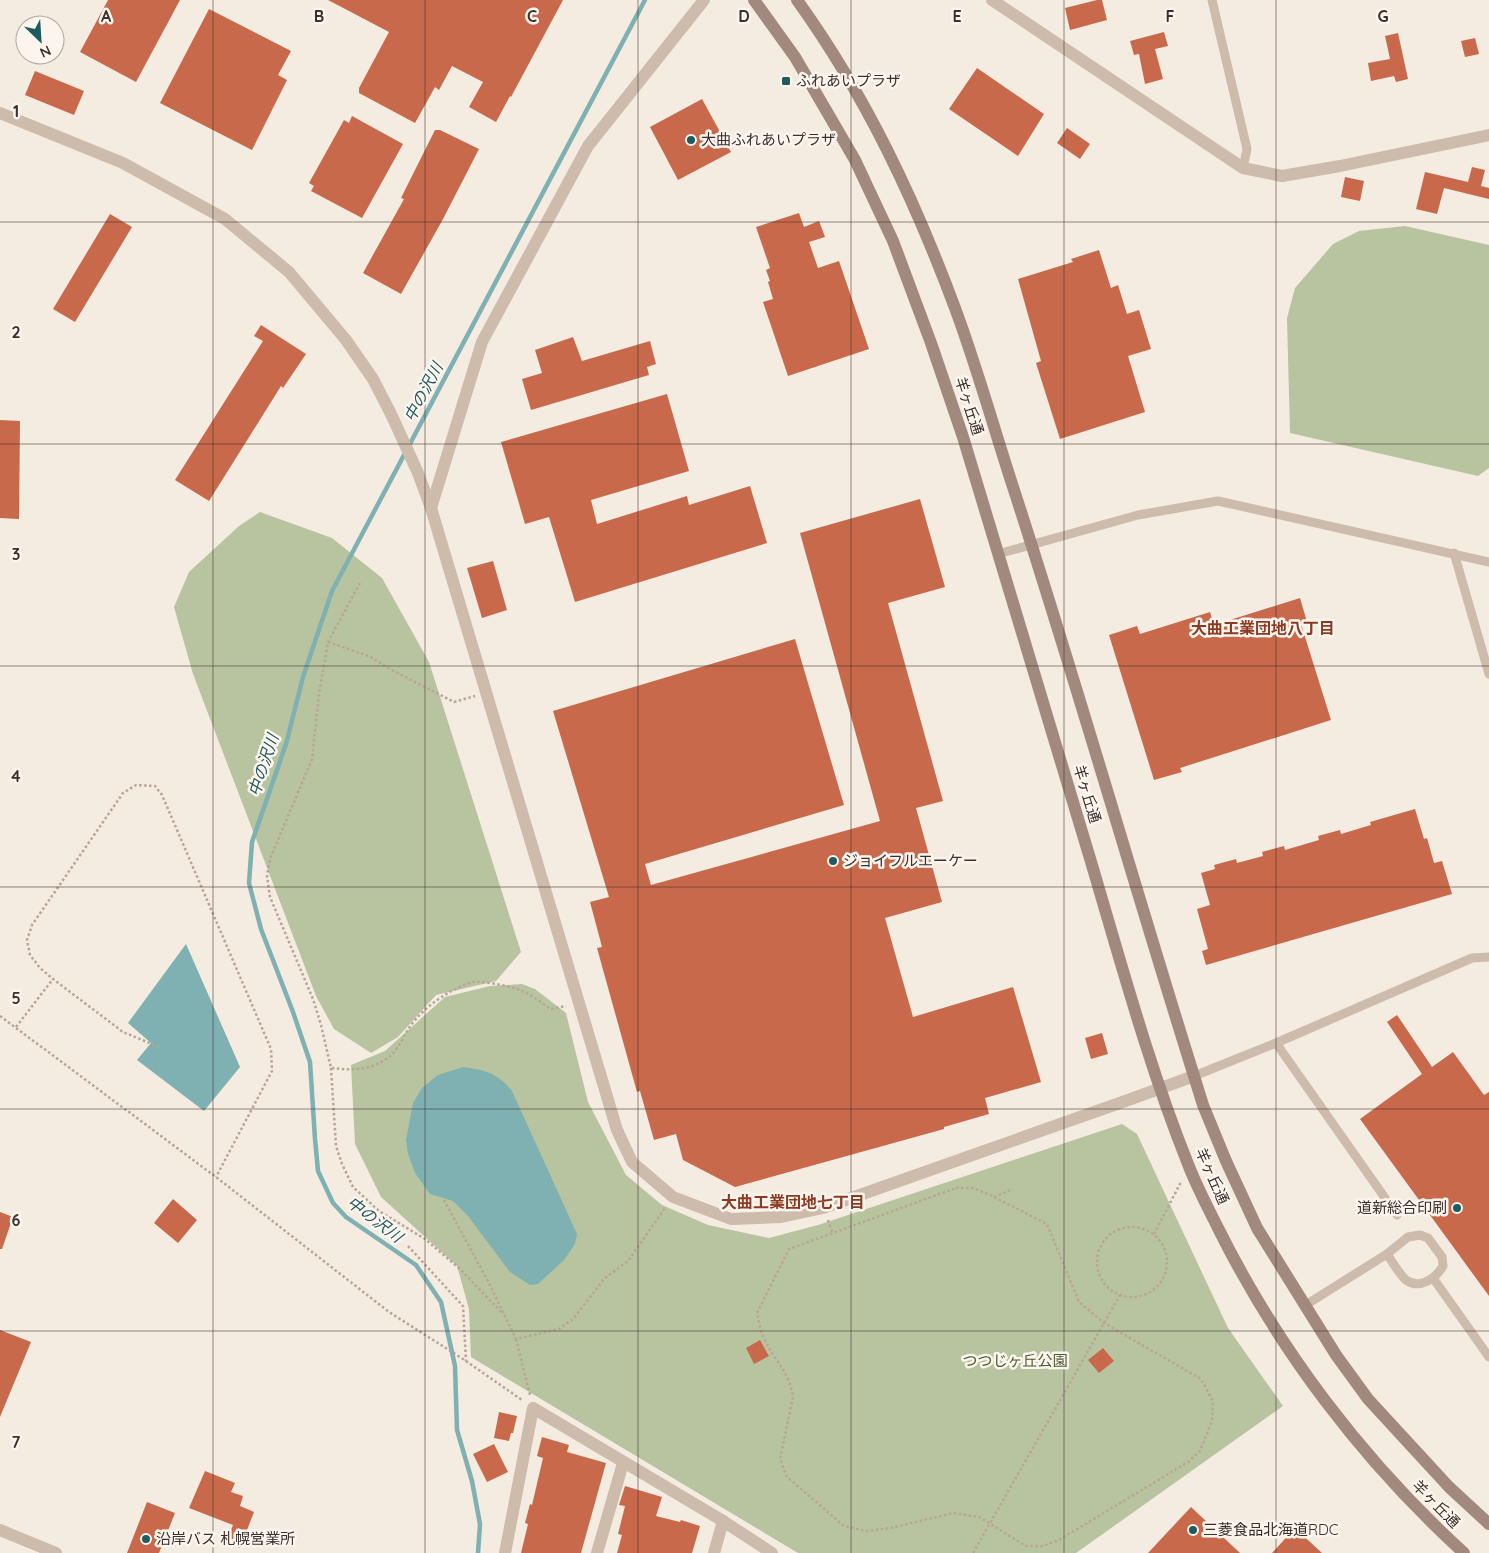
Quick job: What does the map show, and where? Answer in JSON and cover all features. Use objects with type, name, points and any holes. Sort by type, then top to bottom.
[{"type":"main road","name":"羊ヶ丘通","points":[[754,0],[800,65],[855,160],[893,241],[931,343],[956,418],[1160,1088],[1189,1167],[1255,1297],[1299,1366],[1386,1475],[1427,1519],[1464,1553]]},
{"type":"main road","name":"羊ヶ丘通","points":[[798,0],[820,31],[862,100],[903,182],[956,311],[1032,545],[1203,1105],[1226,1161],[1257,1228],[1336,1355],[1368,1399],[1449,1487],[1489,1524]]},
{"type":"street","points":[[431,508],[482,342],[588,146],[704,0]]},
{"type":"street","points":[[992,0],[1243,168],[1282,176],[1489,135]]},
{"type":"street","points":[[0,113],[123,164],[225,219],[289,272],[346,340],[373,379],[392,414],[431,508],[617,1130],[632,1162],[673,1197],[731,1218],[781,1216],[823,1208],[1194,1076]]},
{"type":"street","points":[[505,1553],[533,1408],[723,1521],[772,1553]]},
{"type":"street","points":[[597,1553],[623,1463]]},
{"type":"street","points":[[714,1553],[723,1521]]},
{"type":"street","points":[[0,1530],[56,1553]]},
{"type":"lane","points":[[1212,0],[1246,148],[1243,168]]},
{"type":"lane","points":[[998,554],[1138,516],[1218,501],[1489,562]]},
{"type":"lane","points":[[1454,553],[1489,674]]},
{"type":"lane","points":[[1194,1076],[1276,1043],[1472,958],[1489,957]]},
{"type":"lane","points":[[1276,1043],[1397,1214]]},
{"type":"lane","points":[[1304,1306],[1386,1254],[1408,1237],[1420,1235],[1428,1238],[1442,1257],[1443,1266],[1433,1278],[1419,1284],[1406,1280],[1386,1254]]},
{"type":"lane","points":[[1433,1278],[1489,1357]]},
{"type":"path","points":[[360,583],[328,642],[318,694],[312,759],[270,859],[267,876],[270,897],[313,999],[321,1025],[331,1068],[336,1146],[353,1187],[378,1211],[424,1238],[460,1269],[505,1316]]},
{"type":"path","points":[[328,642],[369,656],[388,668],[454,702],[487,693]]},
{"type":"path","points":[[159,1047],[123,1032],[53,979],[40,968],[30,954],[27,940],[32,925],[123,793],[136,785],[155,786],[162,795],[271,1049],[272,1071],[216,1178]]},
{"type":"path","points":[[15,1028],[53,979]]},
{"type":"path","points":[[331,1068],[347,1070],[365,1069],[384,1060],[399,1048],[412,1025],[432,1003],[475,982],[522,990],[551,1009],[579,1004]]},
{"type":"path","points":[[0,1016],[216,1178],[389,1312],[439,1343],[533,1408]]},
{"type":"path","points":[[1154,1234],[1189,1167]]},
{"type":"path","points":[[956,1188],[972,1188],[994,1197],[1047,1224],[1079,1302],[1104,1323],[1201,1379],[1213,1401],[1212,1421],[1200,1451],[1188,1462],[1059,1540],[1043,1546],[1026,1546],[979,1517],[953,1513],[883,1529],[866,1531],[844,1526],[787,1477],[780,1459],[793,1396],[792,1387],[788,1376],[763,1336],[757,1313],[789,1249],[956,1188]]},
{"type":"path","points":[[994,1197],[1013,1189]]},
{"type":"path","points":[[516,1339],[559,1328],[573,1319],[604,1279],[628,1261],[673,1197]]},
{"type":"path","points":[[444,1200],[516,1339],[533,1408]]},
{"type":"path","points":[[1131,1226],[1143,1228],[1154,1234],[1161,1241],[1167,1257],[1166,1274],[1160,1284],[1142,1296],[1120,1295],[1109,1289],[1102,1280],[1098,1268],[1098,1256],[1102,1245],[1114,1232],[1131,1226]]},
{"type":"path","points":[[408,1246],[463,1306],[466,1361]]},
{"type":"path","points":[[973,1553],[1120,1295]]},
{"type":"green space","points":[[1405,226],[1489,245],[1489,468],[1478,476],[1290,433],[1287,318],[1295,288],[1333,244],[1359,231]]},
{"type":"green space","points":[[260,512],[332,538],[382,578],[429,662],[521,952],[496,981],[436,995],[398,1037],[371,1053],[334,1029],[316,996],[193,674],[174,607],[189,572],[239,526]]},
{"type":"green space","name":"つつじヶ丘公園","points":[[522,984],[535,989],[566,1013],[588,1102],[626,1175],[662,1205],[708,1225],[769,1238],[818,1225],[1122,1124],[1137,1134],[1228,1328],[1283,1406],[1076,1553],[798,1553],[471,1357],[469,1309],[457,1266],[381,1197],[355,1144],[351,1065],[385,1051],[445,997],[490,986]]},
{"type":"water","points":[[186,944],[240,1067],[204,1111],[137,1060],[151,1043],[128,1023]]},
{"type":"water","points":[[463,1067],[490,1073],[502,1080],[512,1091],[577,1234],[575,1244],[564,1260],[538,1284],[530,1285],[510,1272],[468,1216],[453,1201],[430,1194],[415,1173],[408,1154],[406,1140],[413,1103],[422,1088],[438,1075]]},
{"type":"building","points":[[108,0],[180,0],[136,82],[80,52]]},
{"type":"building","points":[[328,0],[563,0],[496,122],[469,107],[483,82],[452,66],[439,90],[435,87],[415,123],[359,93],[359,88],[389,32]]},
{"type":"building","points":[[1102,0],[1107,20],[1070,30],[1065,8]]},
{"type":"building","points":[[209,9],[291,51],[278,75],[287,80],[252,150],[160,103]]},
{"type":"building","points":[[1164,32],[1168,46],[1155,49],[1163,79],[1145,84],[1139,54],[1134,55],[1130,41]]},
{"type":"building","points":[[1398,33],[1408,79],[1396,82],[1394,76],[1371,81],[1368,63],[1390,59],[1385,36]]},
{"type":"building","points":[[1475,38],[1479,54],[1465,57],[1461,41]]},
{"type":"building","points":[[977,68],[1044,114],[1018,156],[949,109]]},
{"type":"building","points":[[35,71],[84,91],[74,115],[25,95]]},
{"type":"building","name":"大曲ふれあいプラザ","points":[[702,99],[731,152],[678,180],[650,127]]},
{"type":"building","points":[[352,116],[403,144],[362,218],[311,191],[314,186],[309,183],[344,120],[349,123]]},
{"type":"building","points":[[1067,128],[1090,144],[1080,159],[1057,143]]},
{"type":"building","points":[[435,130],[440,130],[479,149],[401,294],[363,273],[404,199],[401,198]]},
{"type":"building","points":[[1472,167],[1485,170],[1481,186],[1489,188],[1489,199],[1444,188],[1437,214],[1416,209],[1425,172],[1468,182]]},
{"type":"building","points":[[1345,177],[1364,181],[1360,201],[1341,197]]},
{"type":"building","points":[[799,213],[804,227],[819,221],[825,237],[809,242],[818,268],[839,261],[869,349],[788,376],[763,302],[773,299],[766,270],[770,268],[756,227]]},
{"type":"building","points":[[110,214],[132,227],[75,322],[53,309]]},
{"type":"building","points":[[1099,250],[1111,288],[1118,285],[1127,314],[1139,310],[1151,349],[1128,356],[1145,412],[1060,439],[1036,363],[1041,361],[1018,279],[1073,262],[1071,259]]},
{"type":"building","points":[[261,325],[306,354],[283,388],[281,386],[209,501],[175,480],[263,341],[254,336]]},
{"type":"building","points":[[573,337],[582,361],[650,341],[656,364],[647,367],[649,375],[531,410],[522,379],[542,373],[535,350]]},
{"type":"building","points":[[667,394],[689,471],[591,500],[597,524],[687,496],[689,505],[750,486],[767,543],[575,602],[549,517],[525,524],[501,442]]},
{"type":"building","points":[[0,420],[20,421],[19,519],[0,518]]},
{"type":"building","name":"ジョイフルエーケー","points":[[920,499],[945,587],[888,603],[943,801],[916,808],[942,902],[885,918],[913,1017],[1013,987],[1041,1082],[985,1098],[989,1114],[944,1127],[944,1129],[735,1187],[683,1160],[676,1134],[654,1140],[640,1091],[637,1092],[597,948],[602,947],[590,902],[609,897],[553,711],[795,639],[844,805],[645,864],[651,885],[880,821],[800,533]]},
{"type":"building","points":[[493,561],[507,610],[482,618],[467,568]]},
{"type":"building","points":[[1300,598],[1307,622],[1301,624],[1331,720],[1180,768],[1182,772],[1154,780],[1109,635],[1137,626],[1140,634],[1210,612],[1214,625]]},
{"type":"building","points":[[1415,809],[1424,839],[1427,838],[1434,863],[1442,861],[1452,894],[1206,965],[1202,951],[1208,949],[1197,909],[1210,905],[1201,873],[1215,869],[1214,865],[1236,859],[1237,863],[1263,856],[1262,852],[1284,846],[1285,850],[1319,840],[1318,836],[1340,830],[1341,834],[1371,825],[1370,822]]},
{"type":"building","name":"道新総合印刷","points":[[1397,1015],[1432,1067],[1453,1052],[1484,1095],[1489,1092],[1489,1296],[1360,1119],[1422,1074],[1387,1022]]},
{"type":"building","points":[[1102,1033],[1108,1054],[1091,1059],[1085,1038]]},
{"type":"building","points":[[173,1199],[197,1220],[178,1243],[154,1223]]},
{"type":"building","points":[[0,1212],[13,1217],[2,1249],[0,1249]]},
{"type":"building","points":[[0,1330],[31,1342],[0,1417]]},
{"type":"building","points":[[760,1340],[769,1356],[754,1364],[746,1348]]},
{"type":"building","points":[[1103,1348],[1114,1361],[1099,1373],[1088,1360]]},
{"type":"building","points":[[499,1412],[517,1416],[509,1441],[494,1438]]},
{"type":"building","points":[[542,1437],[569,1445],[567,1452],[606,1463],[581,1553],[521,1553],[528,1524],[525,1523],[530,1504],[532,1505],[543,1458],[537,1456]]},
{"type":"building","points":[[494,1444],[508,1472],[487,1482],[473,1454]]},
{"type":"building","points":[[205,1471],[235,1483],[231,1492],[243,1496],[240,1506],[254,1512],[240,1548],[226,1543],[233,1525],[189,1508]]},
{"type":"building","points":[[625,1486],[662,1497],[656,1516],[680,1522],[681,1520],[700,1526],[692,1553],[617,1553],[622,1535],[618,1534],[625,1506],[619,1505]]},
{"type":"building","points":[[147,1502],[175,1513],[159,1553],[127,1553]]},
{"type":"building","name":"三菱食品北海道RDC","points":[[1191,1507],[1240,1553],[1148,1553]]},
{"type":"building","name":"三菱食品北海道RDC","points":[[1295,1528],[1322,1553],[1272,1553]]},
{"type":"waterway","name":"中の沢川","points":[[478,1553],[480,1524],[472,1481],[457,1430],[455,1366],[441,1302],[416,1265],[346,1217],[333,1203],[318,1171],[310,1062],[261,929],[249,883],[252,842],[286,744],[303,677],[332,591],[645,0]]},
{"type":"place","name":"ふれあいプラザ","points":[[786,81]]},
{"type":"place","name":"大曲ふれあいプラザ","points":[[691,140]]},
{"type":"place","name":"ジョイフルエーケー","points":[[833,861]]},
{"type":"place","name":"道新総合印刷","points":[[1457,1208]]},
{"type":"place","name":"三菱食品北海道RDC","points":[[1193,1530]]},
{"type":"place","name":"沿岸バス 札幌営業所","points":[[146,1539]]},
{"type":"district","name":"大曲工業団地八丁目","points":[[1263,628]]},
{"type":"district","name":"大曲工業団地七丁目","points":[[793,1202]]}]
